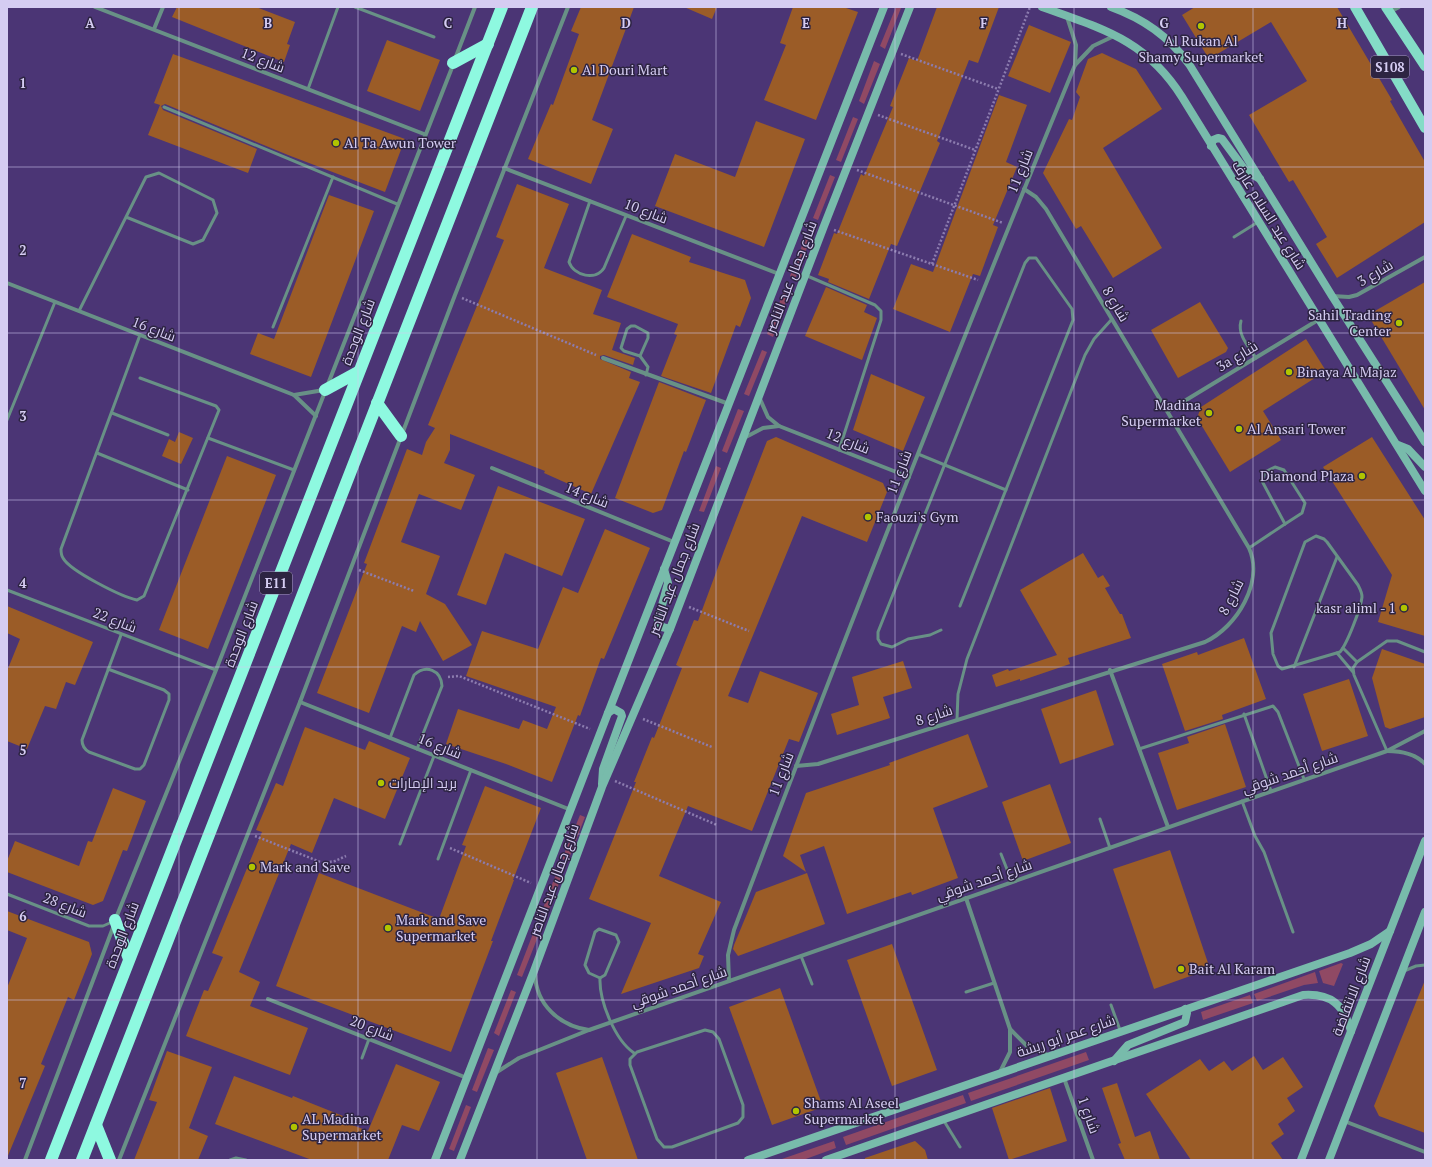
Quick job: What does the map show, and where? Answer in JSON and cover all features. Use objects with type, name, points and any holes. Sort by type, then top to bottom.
[{"type":"highway","name":"شارع الوحدة","points":[[51,1160],[502,7]]},
{"type":"highway","name":"E11","points":[[82,1160],[532,7]]},
{"type":"highway","points":[[453,64],[488,44]]},
{"type":"highway","points":[[325,390],[358,372]]},
{"type":"highway","points":[[377,403],[401,436]]},
{"type":"highway","points":[[115,920],[129,959]]},
{"type":"highway","points":[[96,1124],[110,1160]]},
{"type":"main road","name":"S108","points":[[1355,7],[1425,128]]},
{"type":"main road","name":"S108","points":[[1392,9],[1425,66]]},
{"type":"street","name":"شارع 12","points":[[94,7],[424,134]]},
{"type":"street","points":[[154,30],[163,7]]},
{"type":"street","points":[[25,1160],[115,920],[216,670],[316,416],[424,134],[475,7]]},
{"type":"street","points":[[119,1160],[300,702],[455,295],[568,7]]},
{"type":"street","name":"شارع جمال عبد الناصر","points":[[435,1160],[884,7]]},
{"type":"street","name":"شارع جمال عبد الناصر","points":[[460,1160],[534,970],[602,787],[670,629],[824,226],[910,7]]},
{"type":"street","name":"شارع عبد السلام عارف","points":[[1042,7],[1117,35],[1143,52],[1165,72],[1174,84],[1318,320],[1398,445],[1425,491]]},
{"type":"street","name":"شارع عبد السلام عارف","points":[[1111,7],[1147,23],[1180,52],[1425,442]]},
{"type":"street","name":"شارع 11","points":[[1067,16],[1075,40],[1075,65]]},
{"type":"street","name":"شارع 11","points":[[729,981],[728,956],[734,930],[796,766],[1009,225],[1075,65],[1093,46],[1117,35]]},
{"type":"street","points":[[1211,146],[1211,142],[1215,138],[1222,139],[1245,170],[1261,179]]},
{"type":"street","name":"شارع 10","points":[[504,168],[779,274]]},
{"type":"street","name":"شارع 8","points":[[796,766],[818,764],[1110,670],[1205,642],[1227,628],[1238,614],[1252,582],[1254,562],[1249,548],[1046,209],[1036,197],[1024,189]]},
{"type":"street","name":"شارع 3","points":[[1332,296],[1349,297],[1357,295],[1425,256]]},
{"type":"street","name":"شارع 16","points":[[7,283],[294,395],[316,416]]},
{"type":"street","name":"3a شارع","points":[[1168,411],[1318,320]]},
{"type":"street","points":[[603,358],[646,375],[729,404]]},
{"type":"street","points":[[294,395],[325,390]]},
{"type":"street","name":"شارع 12","points":[[759,396],[768,417],[779,426],[909,477]]},
{"type":"street","points":[[742,440],[755,431],[779,426]]},
{"type":"street","points":[[1398,445],[1408,449],[1425,467]]},
{"type":"street","name":"شارع 14","points":[[492,468],[675,542]]},
{"type":"street","points":[[664,569],[668,582],[658,620],[662,627],[670,629]]},
{"type":"street","points":[[1110,670],[1168,827]]},
{"type":"street","name":"شارع 16","points":[[300,702],[571,810]]},
{"type":"street","points":[[602,787],[601,778],[603,769],[622,716],[621,713],[614,709],[608,713]]},
{"type":"street","name":"شارع أحمد شوقي","points":[[493,1075],[519,1058],[589,1030],[1387,751],[1425,731]]},
{"type":"street","name":"شارع أحمد شوقي","points":[[1387,751],[1399,751],[1411,754],[1425,764]]},
{"type":"street","name":"شارع الانتفاضة","points":[[1301,1160],[1425,841]]},
{"type":"street","points":[[966,898],[1010,1029],[1010,1052],[999,1073]]},
{"type":"street","points":[[1329,1160],[1425,912]]},
{"type":"street","name":"شارع عمر أبو ريشة","points":[[748,1160],[1350,953],[1371,944],[1390,931]]},
{"type":"street","points":[[534,970],[540,997],[551,1013],[569,1025],[589,1030]]},
{"type":"street","points":[[826,1160],[1303,995],[1319,996],[1333,1001],[1341,1008],[1347,1017],[1351,1031]]},
{"type":"street","name":"شارع 20","points":[[268,999],[467,1078]]},
{"type":"street","points":[[1114,1061],[1128,1045],[1185,1022],[1187,1013],[1185,1009]]},
{"type":"street","points":[[1010,1029],[1027,1046],[1049,1056]]},
{"type":"street","name":"شارع 1","points":[[1064,1078],[1093,1160]]},
{"type":"street","points":[[1344,1121],[1425,1152]]},
{"type":"lane","points":[[308,89],[338,7]]},
{"type":"lane","points":[[355,7],[434,37]]},
{"type":"lane","points":[[164,107],[397,204]]},
{"type":"lane","points":[[79,311],[126,217],[146,177],[159,174],[213,200],[217,213],[203,240],[193,244],[126,217]]},
{"type":"lane","points":[[273,327],[333,177]]},
{"type":"lane","points":[[590,201],[569,262],[573,269],[589,276],[598,275],[604,268],[626,216]]},
{"type":"lane","points":[[1234,237],[1258,222]]},
{"type":"lane","points":[[941,630],[930,635],[908,639],[892,647],[881,644],[878,639],[878,632],[1025,263],[1029,258],[1036,258],[1039,260],[1072,309],[1073,320],[960,606]]},
{"type":"lane","points":[[806,275],[875,305],[881,311],[881,320],[839,450]]},
{"type":"lane","points":[[7,420],[55,302]]},
{"type":"lane","points":[[957,719],[960,682],[970,651],[1085,356],[1094,339],[1112,319]]},
{"type":"lane","points":[[1241,321],[1240,332],[1256,358]]},
{"type":"lane","points":[[640,356],[648,338],[648,333],[635,326],[631,326],[627,329],[621,348],[624,351],[640,356],[647,366],[646,375]]},
{"type":"lane","points":[[140,335],[61,549],[61,554],[66,562],[87,576],[135,600],[140,600],[144,596],[188,490],[218,412],[218,407],[140,378]]},
{"type":"lane","points":[[112,413],[168,435]]},
{"type":"lane","points":[[208,438],[294,470]]},
{"type":"lane","points":[[97,453],[188,490]]},
{"type":"lane","points":[[918,454],[1006,490]]},
{"type":"lane","points":[[1249,548],[1302,513],[1305,503],[1284,470],[1276,467],[1264,472],[1262,481],[1285,524]]},
{"type":"lane","points":[[1311,536],[1320,537],[1326,542],[1358,585],[1362,597],[1343,648],[1337,653],[1294,667],[1285,669],[1278,666],[1271,640],[1273,627],[1303,545],[1311,536]]},
{"type":"lane","points":[[1294,667],[1337,557]]},
{"type":"lane","name":"شارع 22","points":[[7,590],[121,635],[216,670]]},
{"type":"lane","points":[[108,669],[164,690],[169,694],[144,765],[140,769],[134,769],[89,752],[83,747],[82,744],[108,669],[121,635]]},
{"type":"lane","points":[[1353,672],[1353,668],[1357,662],[1391,640],[1425,652]]},
{"type":"lane","points":[[1343,648],[1357,662]]},
{"type":"lane","points":[[1337,653],[1353,672],[1387,751]]},
{"type":"lane","points":[[390,738],[414,675],[427,669],[436,673],[442,682],[441,691],[417,749]]},
{"type":"lane","points":[[1139,748],[1270,706],[1277,709],[1304,779]]},
{"type":"lane","points":[[1244,714],[1271,791]]},
{"type":"lane","points":[[400,844],[434,756]]},
{"type":"lane","points":[[438,859],[471,770]]},
{"type":"lane","points":[[1242,801],[1255,836],[1264,852],[1293,932]]},
{"type":"lane","points":[[1100,819],[1110,848]]},
{"type":"lane","points":[[1001,854],[1012,882]]},
{"type":"lane","name":"شارع 28","points":[[7,894],[89,926],[103,926],[115,920]]},
{"type":"lane","points":[[601,929],[616,935],[619,942],[605,976],[600,978],[588,973],[585,965],[596,932],[601,929]]},
{"type":"lane","points":[[801,956],[812,984]]},
{"type":"lane","points":[[1402,972],[1425,964]]},
{"type":"lane","points":[[600,978],[601,996],[611,1022],[626,1046],[634,1053]]},
{"type":"lane","points":[[966,992],[994,982]]},
{"type":"lane","points":[[1111,1005],[1121,1032]]},
{"type":"lane","points":[[701,1031],[713,1032],[719,1039],[743,1105],[743,1117],[738,1123],[672,1147],[661,1145],[657,1139],[630,1065],[630,1059],[634,1053],[701,1031]]},
{"type":"lane","points":[[362,1058],[368,1039]]},
{"type":"lane","points":[[943,1120],[960,1147]]},
{"type":"lane","points":[[230,1160],[236,1158],[246,1160]]},
{"type":"path","points":[[932,264],[1030,7]]},
{"type":"path","points":[[893,51],[998,90]]},
{"type":"path","points":[[869,112],[975,150]]},
{"type":"path","points":[[847,167],[1009,225]]},
{"type":"path","points":[[824,226],[986,282]]},
{"type":"path","points":[[455,295],[603,358]]},
{"type":"path","points":[[351,567],[414,592]]},
{"type":"path","points":[[680,603],[749,631]]},
{"type":"path","points":[[442,682],[450,676],[459,676],[600,733]]},
{"type":"path","points":[[633,715],[712,747]]},
{"type":"path","points":[[606,777],[717,825]]},
{"type":"path","points":[[248,833],[317,861],[329,863],[346,856]]},
{"type":"path","points":[[443,845],[541,888]]},
{"type":"shaded area","points":[[896,7],[901,8],[885,49],[880,46]]},
{"type":"shaded area","points":[[874,61],[880,64],[864,104],[859,101]]},
{"type":"shaded area","points":[[853,117],[858,119],[841,162],[836,160]]},
{"type":"shaded area","points":[[830,175],[835,177],[818,220],[813,218]]},
{"type":"shaded area","points":[[807,233],[812,235],[795,279],[790,276]]},
{"type":"shaded area","points":[[784,291],[789,293],[773,337],[767,334]]},
{"type":"shaded area","points":[[762,350],[767,352],[749,396],[744,394]]},
{"type":"shaded area","points":[[738,409],[744,411],[727,453],[722,451]]},
{"type":"shaded area","points":[[716,466],[721,468],[704,512],[699,511]]},
{"type":"shaded area","points":[[580,815],[585,817],[568,861],[562,859]]},
{"type":"shaded area","points":[[556,874],[562,876],[545,919],[540,916]]},
{"type":"shaded area","points":[[534,931],[539,934],[522,977],[517,975]]},
{"type":"shaded area","points":[[1341,963],[1343,964],[1334,986],[1323,983],[1319,971]]},
{"type":"shaded area","points":[[1315,972],[1318,983],[1304,985],[1257,1001],[1254,994]]},
{"type":"shaded area","points":[[511,990],[516,992],[499,1036],[494,1033]]},
{"type":"shaded area","points":[[1250,995],[1253,1003],[1203,1020],[1201,1012]]},
{"type":"shaded area","points":[[488,1048],[494,1050],[477,1092],[472,1090]]},
{"type":"shaded area","points":[[1086,1052],[1089,1060],[971,1101],[968,1093]]},
{"type":"shaded area","points":[[963,1095],[966,1103],[846,1145],[843,1137]]},
{"type":"shaded area","points":[[466,1105],[471,1107],[454,1151],[449,1149]]},
{"type":"shaded area","points":[[834,1141],[836,1148],[803,1160],[779,1160]]},
{"type":"building","points":[[177,7],[256,7],[295,22],[287,44],[290,45],[284,62],[172,17]]},
{"type":"building","points":[[581,7],[634,7],[592,120],[613,129],[591,184],[528,159],[551,104],[553,105],[579,34],[571,31]]},
{"type":"building","points":[[684,7],[717,7],[712,19]]},
{"type":"building","points":[[793,7],[843,7],[858,12],[816,120],[764,100],[786,45],[780,43]]},
{"type":"building","points":[[937,7],[999,7],[978,63],[969,60],[937,141],[940,143],[897,246],[891,244],[869,299],[828,282],[829,279],[818,275],[834,233],[837,234],[861,174],[864,176],[893,107],[890,106],[909,58],[917,61]]},
{"type":"building","points":[[1195,7],[1337,7],[1392,100],[1390,101],[1425,162],[1425,222],[1337,278],[1316,244],[1327,237],[1293,180],[1289,182],[1249,115],[1307,81],[1271,22],[1209,59],[1182,15]]},
{"type":"building","points":[[1029,25],[1071,42],[1050,93],[1008,76]]},
{"type":"building","points":[[387,40],[440,60],[420,111],[367,91]]},
{"type":"building","points":[[1102,53],[1136,69],[1162,109],[1103,148],[1162,248],[1113,278],[1081,226],[1076,229],[1043,173],[1069,119],[1072,120],[1080,97],[1076,92],[1088,59]]},
{"type":"building","points":[[173,54],[405,139],[385,192],[288,155],[165,104],[161,106],[163,110],[257,149],[248,173],[148,135],[160,105],[154,103]]},
{"type":"building","points":[[999,95],[1027,105],[1006,162],[1017,167],[993,225],[998,227],[980,276],[973,274],[950,332],[893,309],[911,264],[933,272]]},
{"type":"building","points":[[756,121],[805,139],[764,247],[655,206],[675,154],[735,177]]},
{"type":"building","points":[[517,184],[569,204],[544,268],[602,290],[593,314],[621,323],[612,350],[635,358],[633,365],[604,355],[600,356],[600,359],[631,372],[629,378],[640,382],[591,494],[544,473],[545,471],[450,434],[450,450],[444,463],[475,475],[461,510],[419,494],[401,542],[440,556],[426,594],[445,604],[472,645],[443,661],[420,621],[416,632],[402,626],[369,713],[317,693],[367,564],[364,563],[407,449],[422,455],[426,442],[435,428],[428,425],[504,240],[496,237]]},
{"type":"building","points":[[329,195],[374,211],[311,377],[250,354],[258,333],[274,339]]},
{"type":"building","points":[[632,234],[691,257],[689,262],[745,280],[751,298],[740,327],[736,325],[711,393],[661,376],[677,335],[674,334],[678,324],[607,297]]},
{"type":"building","name":"Sahil Trading Center","points":[[1425,282],[1425,410],[1368,315]]},
{"type":"building","points":[[826,287],[867,305],[864,312],[877,318],[862,360],[805,336]]},
{"type":"building","points":[[1200,302],[1228,348],[1226,352],[1178,378],[1151,330]]},
{"type":"building","points":[[1306,339],[1326,371],[1263,411],[1281,440],[1230,472],[1197,418],[1201,407]]},
{"type":"building","points":[[871,374],[925,397],[903,451],[853,430]]},
{"type":"building","points":[[659,382],[706,400],[686,452],[684,451],[662,510],[653,513],[615,498]]},
{"type":"building","points":[[179,432],[193,438],[181,464],[162,456],[169,439],[175,442]]},
{"type":"building","points":[[776,437],[883,483],[887,492],[867,542],[802,516],[728,696],[748,703],[760,671],[818,693],[799,742],[789,739],[752,831],[688,806],[659,876],[721,902],[698,954],[704,956],[699,968],[621,994],[651,923],[589,899],[636,782],[634,782],[652,737],[654,738],[682,668],[676,665],[694,620],[698,621],[767,441]]},
{"type":"building","points":[[1372,437],[1425,520],[1425,636],[1378,622],[1392,575],[1323,467]]},
{"type":"building","points":[[227,456],[276,475],[208,649],[159,630]]},
{"type":"building","points":[[498,486],[585,519],[562,576],[505,553],[486,605],[457,595]]},
{"type":"building","points":[[605,529],[650,548],[604,659],[601,658],[580,716],[578,715],[552,782],[506,764],[446,744],[458,709],[519,729],[523,720],[547,729],[556,707],[466,676],[482,631],[538,649],[563,587],[578,593]]},
{"type":"building","points":[[1083,553],[1098,578],[1103,575],[1110,586],[1105,588],[1120,614],[1122,614],[1131,638],[1068,658],[1070,664],[1020,681],[1020,679],[996,687],[992,675],[1057,655],[1020,590]]},
{"type":"building","points":[[7,606],[93,642],[75,685],[66,682],[56,709],[45,706],[27,749],[7,741],[7,671],[20,639],[7,633]]},
{"type":"building","points":[[1244,638],[1266,699],[1222,715],[1223,719],[1185,731],[1162,664],[1197,652],[1198,655]]},
{"type":"building","points":[[1382,649],[1425,664],[1425,717],[1390,729],[1385,727],[1372,678]]},
{"type":"building","points":[[903,661],[912,688],[883,697],[890,718],[837,735],[831,714],[859,705],[852,677]]},
{"type":"building","points":[[1349,679],[1368,736],[1322,751],[1303,694]]},
{"type":"building","points":[[1096,690],[1114,745],[1060,764],[1041,709]]},
{"type":"building","points":[[1225,724],[1246,787],[1177,810],[1158,753],[1189,743],[1187,737]]},
{"type":"building","points":[[305,727],[365,750],[369,741],[410,758],[385,819],[334,798],[312,853],[291,844],[239,972],[260,982],[250,1006],[308,1028],[290,1075],[186,1036],[204,990],[208,991],[223,957],[212,953],[262,832],[256,830],[276,783],[283,786]]},
{"type":"building","points":[[968,734],[988,787],[933,808],[958,878],[912,895],[911,892],[847,914],[824,846],[800,855],[806,872],[783,856],[806,793],[890,765],[889,763]]},
{"type":"building","points":[[1050,784],[1071,843],[1023,861],[1002,802]]},
{"type":"building","points":[[485,786],[541,808],[513,880],[491,941],[493,941],[451,1052],[276,986],[319,873],[439,919],[466,846],[462,845]]},
{"type":"building","points":[[113,788],[146,801],[127,851],[123,850],[103,901],[93,905],[7,872],[7,861],[15,841],[79,866],[88,841],[92,842]]},
{"type":"building","points":[[1170,850],[1210,969],[1154,989],[1113,869]]},
{"type":"building","points":[[807,873],[825,924],[738,956],[733,949],[734,945],[756,892]]},
{"type":"building","points":[[7,911],[89,942],[92,954],[74,1000],[68,997],[41,1064],[45,1066],[7,1158],[7,988],[27,938],[7,930]]},
{"type":"building","points":[[892,944],[937,1070],[892,1086],[847,960]]},
{"type":"building","points":[[1425,980],[1425,1133],[1379,1116],[1374,1106]]},
{"type":"building","points":[[780,988],[823,1107],[772,1125],[729,1007]]},
{"type":"building","points":[[167,1051],[212,1067],[189,1128],[208,1136],[198,1160],[134,1160],[157,1102],[149,1100]]},
{"type":"building","points":[[1254,1056],[1263,1070],[1283,1057],[1303,1087],[1287,1098],[1295,1111],[1278,1124],[1284,1134],[1271,1143],[1283,1160],[1191,1160],[1146,1094],[1200,1059],[1209,1071],[1224,1061],[1232,1071]]},
{"type":"building","points":[[602,1057],[638,1160],[587,1160],[556,1073]]},
{"type":"building","points":[[396,1064],[440,1082],[419,1131],[402,1125],[388,1160],[312,1160],[215,1124],[234,1076],[292,1098],[293,1096],[343,1116],[342,1121],[368,1131]]},
{"type":"building","points":[[1117,1083],[1135,1137],[1150,1131],[1160,1160],[1125,1160],[1118,1144],[1121,1143],[1102,1088]]},
{"type":"building","points":[[1050,1088],[1067,1141],[1009,1160],[992,1108]]},
{"type":"building","points":[[915,1141],[925,1150],[928,1160],[865,1160],[865,1158]]},
{"type":"place","name":"Al Rukan Al Shamy Supermarket","points":[[1201,26]]},
{"type":"place","name":"Al Douri Mart","points":[[574,70]]},
{"type":"place","name":"Al Ta Awun Tower","points":[[336,143]]},
{"type":"place","name":"Sahil Trading Center","points":[[1399,323]]},
{"type":"place","name":"Binaya Al Majaz","points":[[1289,372]]},
{"type":"place","name":"Madina Supermarket","points":[[1209,413]]},
{"type":"place","name":"Al Ansari Tower","points":[[1239,429]]},
{"type":"place","name":"Diamond Plaza","points":[[1362,476]]},
{"type":"place","name":"Faouzi's Gym","points":[[868,517]]},
{"type":"place","name":"kasr aliml - 1","points":[[1404,608]]},
{"type":"place","name":"بريد الإمارات","points":[[381,783]]},
{"type":"place","name":"Mark and Save","points":[[252,867]]},
{"type":"place","name":"Mark and Save Supermarket","points":[[388,928]]},
{"type":"place","name":"Bait Al Karam","points":[[1181,969]]},
{"type":"place","name":"Shams Al Aseel Supermarket","points":[[796,1111]]},
{"type":"place","name":"AL Madina Supermarket","points":[[294,1127]]}]
